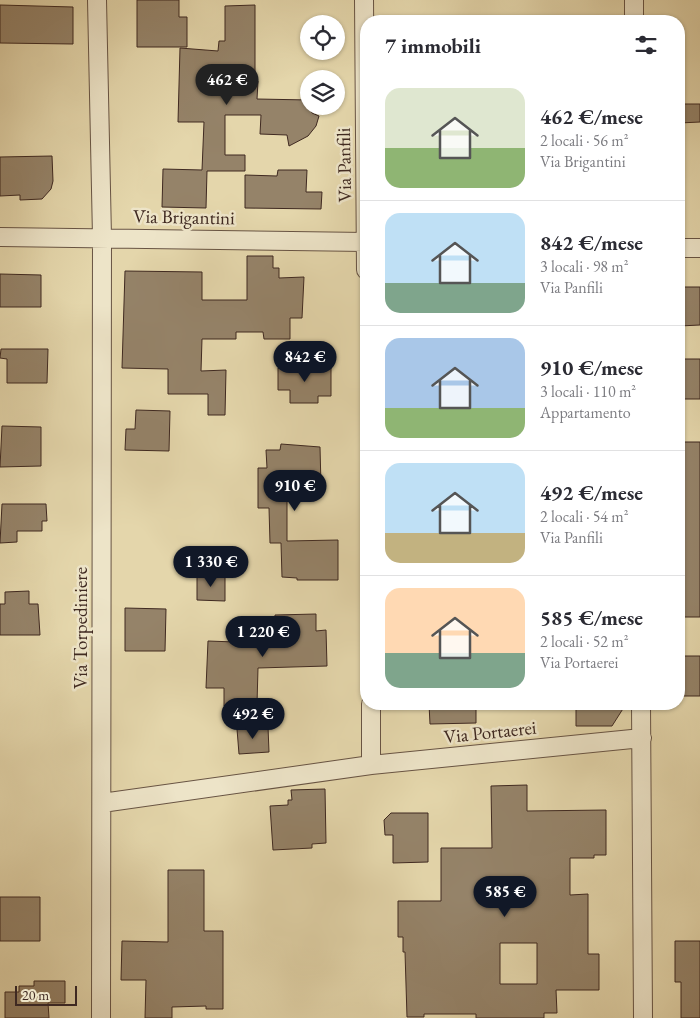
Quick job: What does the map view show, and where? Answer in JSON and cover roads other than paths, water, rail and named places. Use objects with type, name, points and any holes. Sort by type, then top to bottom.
[{"type":"street","name":"Via Torpediniere","points":[[97,0],[102,237],[102,1018]]},
{"type":"street","name":"Via Panfili","points":[[364,0],[364,15]]},
{"type":"street","points":[[634,0],[634,15]]},
{"type":"street","name":"Via Brigantini","points":[[0,238],[102,237],[360,242]]},
{"type":"street","points":[[685,248],[700,248]]},
{"type":"street","points":[[371,710],[371,765]]},
{"type":"street","points":[[641,710],[643,1018]]},
{"type":"street","name":"Via Portaerei","points":[[102,803],[371,765],[642,738]]}]
